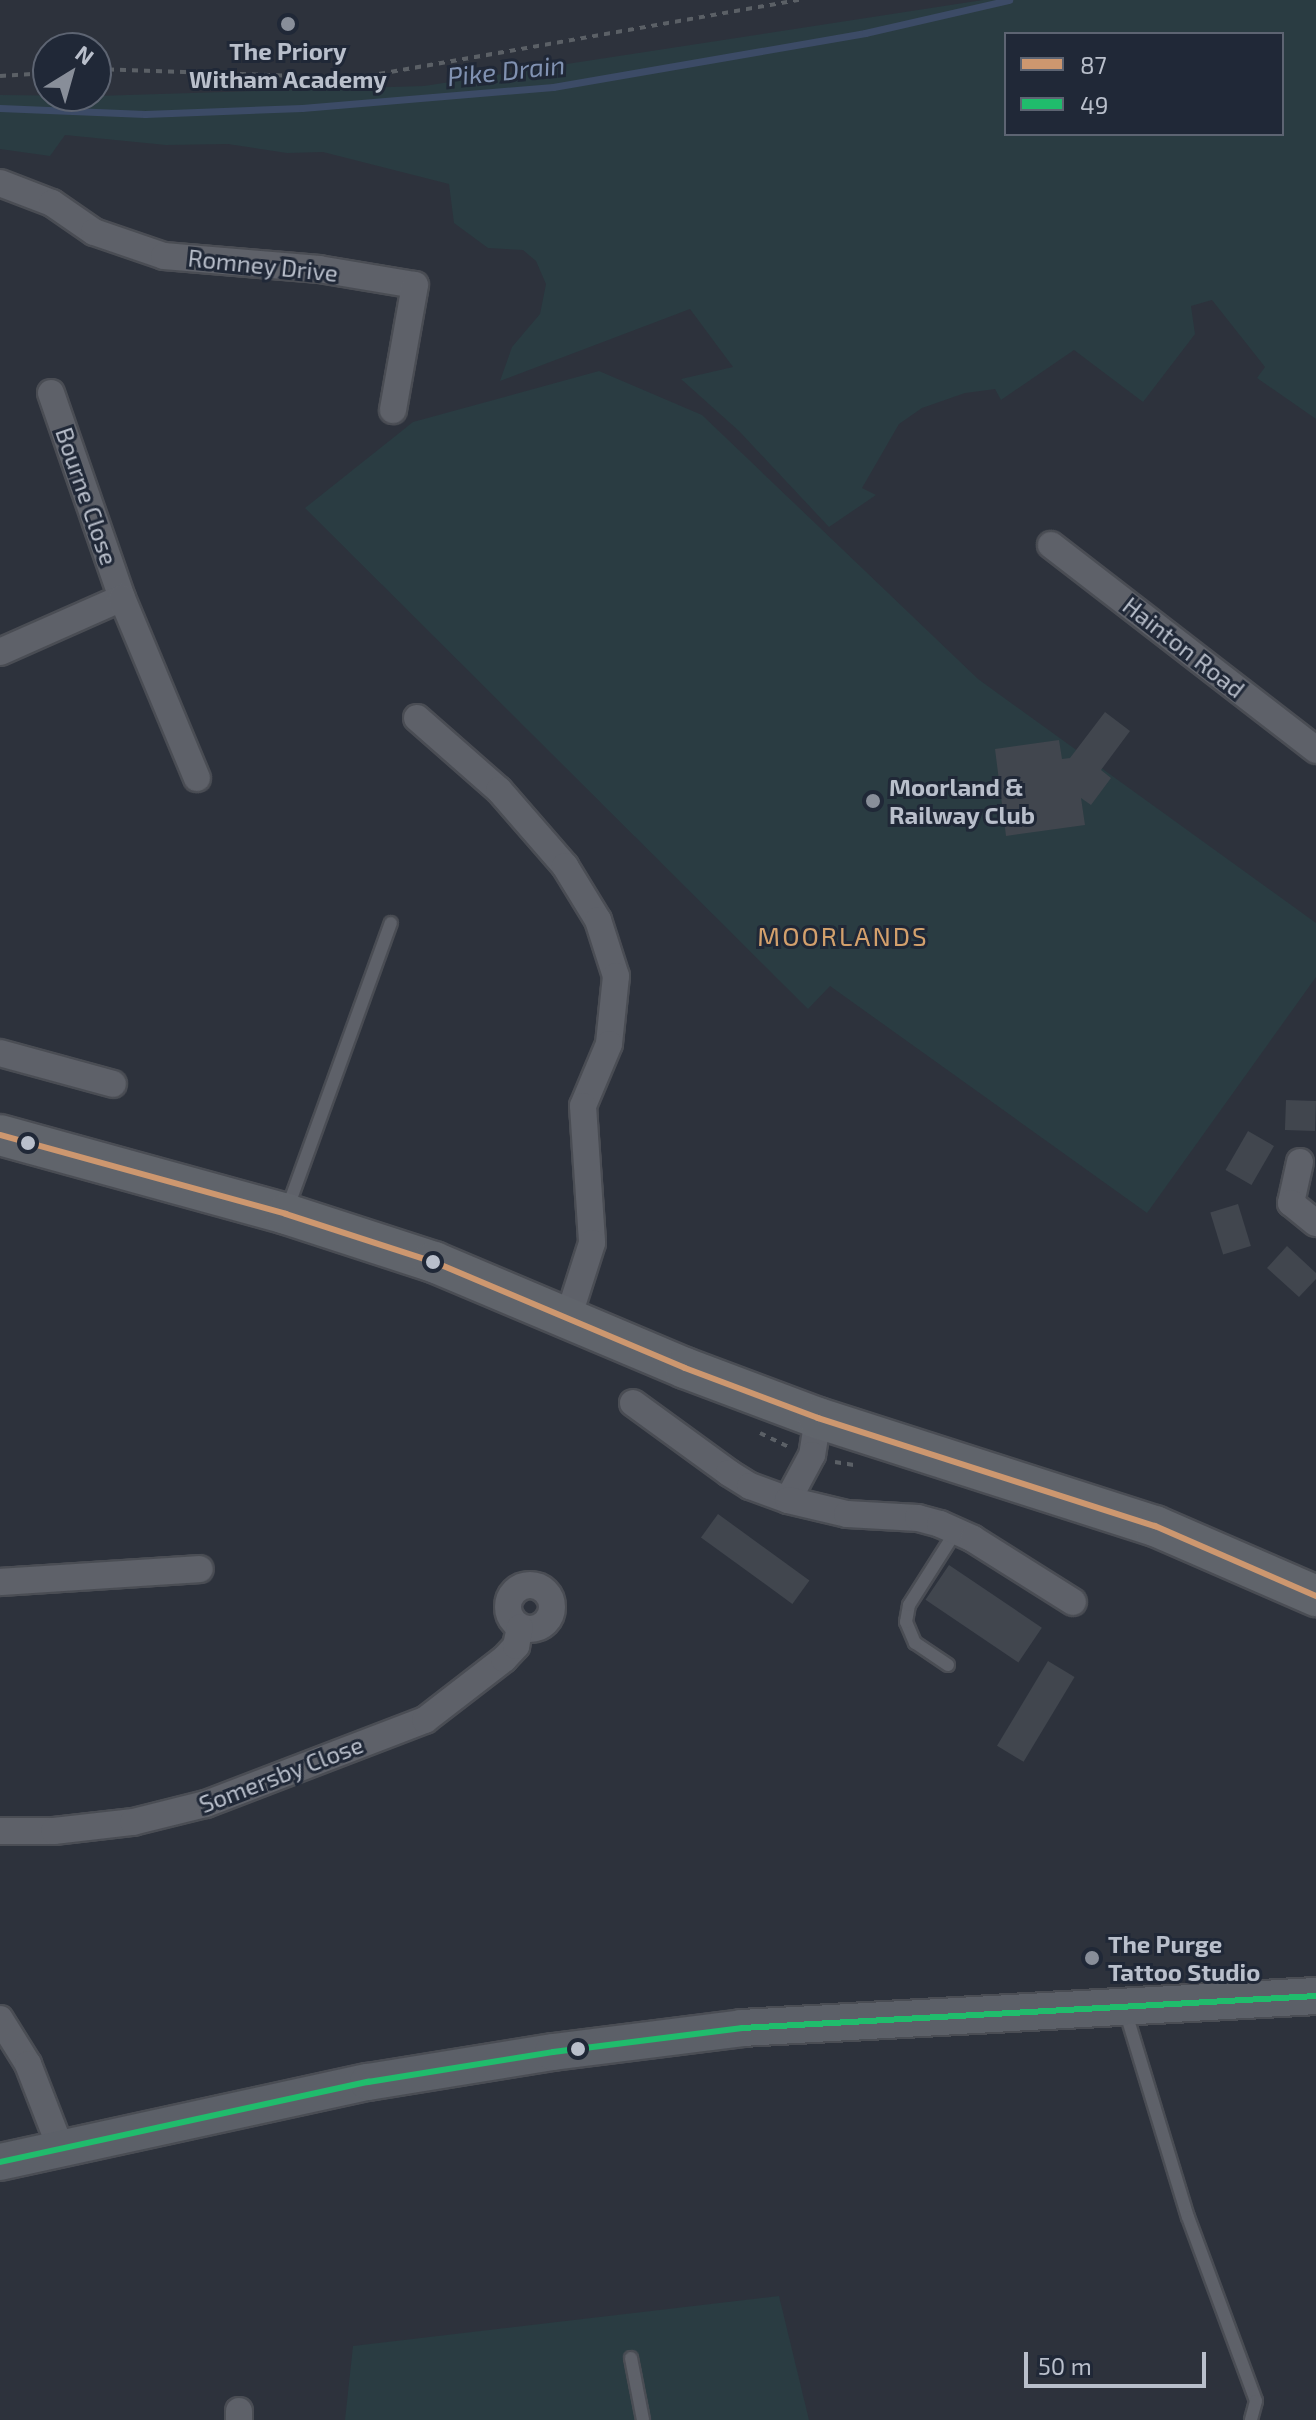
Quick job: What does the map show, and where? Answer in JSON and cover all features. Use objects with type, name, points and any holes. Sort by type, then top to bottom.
[{"type":"main road","points":[[0,1135],[286,1214],[434,1262],[685,1368],[818,1418],[1155,1526],[1316,1596]]},
{"type":"street","name":"Romney Drive","points":[[0,183],[52,203],[94,232],[164,256],[319,269],[415,285],[393,410]]},
{"type":"street","name":"Bourne Close","points":[[51,393],[122,598],[197,778]]},
{"type":"street","name":"Hainton Road","points":[[1051,545],[1316,750]]},
{"type":"street","points":[[0,652],[122,598]]},
{"type":"street","points":[[417,718],[499,790],[565,866],[598,920],[616,976],[609,1044],[583,1106],[592,1243],[568,1318]]},
{"type":"street","points":[[0,1053],[113,1084]]},
{"type":"street","points":[[1300,1162],[1291,1203],[1316,1223]]},
{"type":"street","points":[[633,1403],[750,1486],[788,1500],[847,1514],[918,1518],[956,1531],[1073,1602]]},
{"type":"street","points":[[788,1500],[812,1455],[818,1418]]},
{"type":"street","points":[[0,1582],[200,1569]]},
{"type":"street","name":"Somersby Close","points":[[0,1831],[54,1831],[133,1822],[206,1804],[425,1720],[504,1659],[516,1646],[520,1627]]},
{"type":"street","points":[[0,2162],[368,2082],[553,2052],[742,2028],[1316,1996]]},
{"type":"street","points":[[0,2019],[28,2064],[61,2149]]},
{"type":"lane","points":[[286,1214],[391,923]]},
{"type":"lane","points":[[948,1665],[915,1643],[906,1622],[909,1605],[956,1531]]},
{"type":"lane","points":[[1124,2007],[1188,2217],[1256,2401],[1251,2420]]},
{"type":"lane","points":[[631,2358],[643,2420]]},
{"type":"path","points":[[112,70],[356,78],[799,0]]},
{"type":"path","points":[[0,76],[32,74]]},
{"type":"shaded area","points":[[983,0],[1316,0],[1316,419],[1257,378],[1265,367],[1212,300],[1191,306],[1195,334],[1143,402],[1074,350],[1001,400],[995,389],[965,393],[922,408],[899,424],[862,488],[876,495],[829,527],[739,431],[681,379],[733,367],[690,309],[500,381],[512,347],[540,314],[546,284],[536,261],[523,250],[488,248],[454,223],[449,184],[323,152],[287,153],[228,144],[166,145],[65,135],[50,156],[0,149],[0,95],[32,95],[32,112],[112,112],[112,96],[424,86]]},
{"type":"shaded area","name":"Moorland & Railway Club","points":[[599,371],[702,415],[978,679],[1316,923],[1316,977],[1147,1213],[830,986],[808,1009],[305,508],[413,422]]},
{"type":"shaded area","points":[[779,2296],[809,2420],[345,2420],[353,2346]]},
{"type":"building","points":[[1105,712],[1130,731],[1101,770],[1111,778],[1091,805],[1081,798],[1085,825],[1006,836],[995,749],[1059,740],[1062,759],[1070,758]]},
{"type":"building","points":[[1286,1100],[1316,1101],[1315,1131],[1285,1130]]},
{"type":"building","points":[[1248,1131],[1274,1146],[1251,1185],[1226,1170]]},
{"type":"building","points":[[1238,1204],[1251,1246],[1223,1255],[1210,1212]]},
{"type":"building","points":[[1287,1246],[1316,1273],[1316,1279],[1299,1297],[1267,1268]]},
{"type":"building","points":[[718,1514],[809,1580],[792,1604],[701,1537]]},
{"type":"building","points":[[949,1565],[1042,1628],[1018,1662],[926,1600]]},
{"type":"building","points":[[1048,1661],[1075,1677],[1024,1762],[997,1746]]},
{"type":"waterway","name":"Pike Drain","points":[[0,108],[145,114],[302,108],[553,87],[865,33],[1009,0]]},
{"type":"transit line","name":"87","points":[[0,1135],[286,1214],[434,1262],[685,1368],[818,1418],[1155,1526],[1316,1596]]},
{"type":"transit line","name":"49","points":[[0,2162],[368,2082],[553,2052],[742,2028],[1316,1996]]},
{"type":"place","name":"The Priory Witham Academy","points":[[288,24]]},
{"type":"place","name":"Moorland & Railway Club","points":[[873,801]]},
{"type":"place","name":"The Purge Tattoo Studio","points":[[1092,1958]]},
{"type":"district","name":"MOORLANDS","points":[[843,936]]}]
